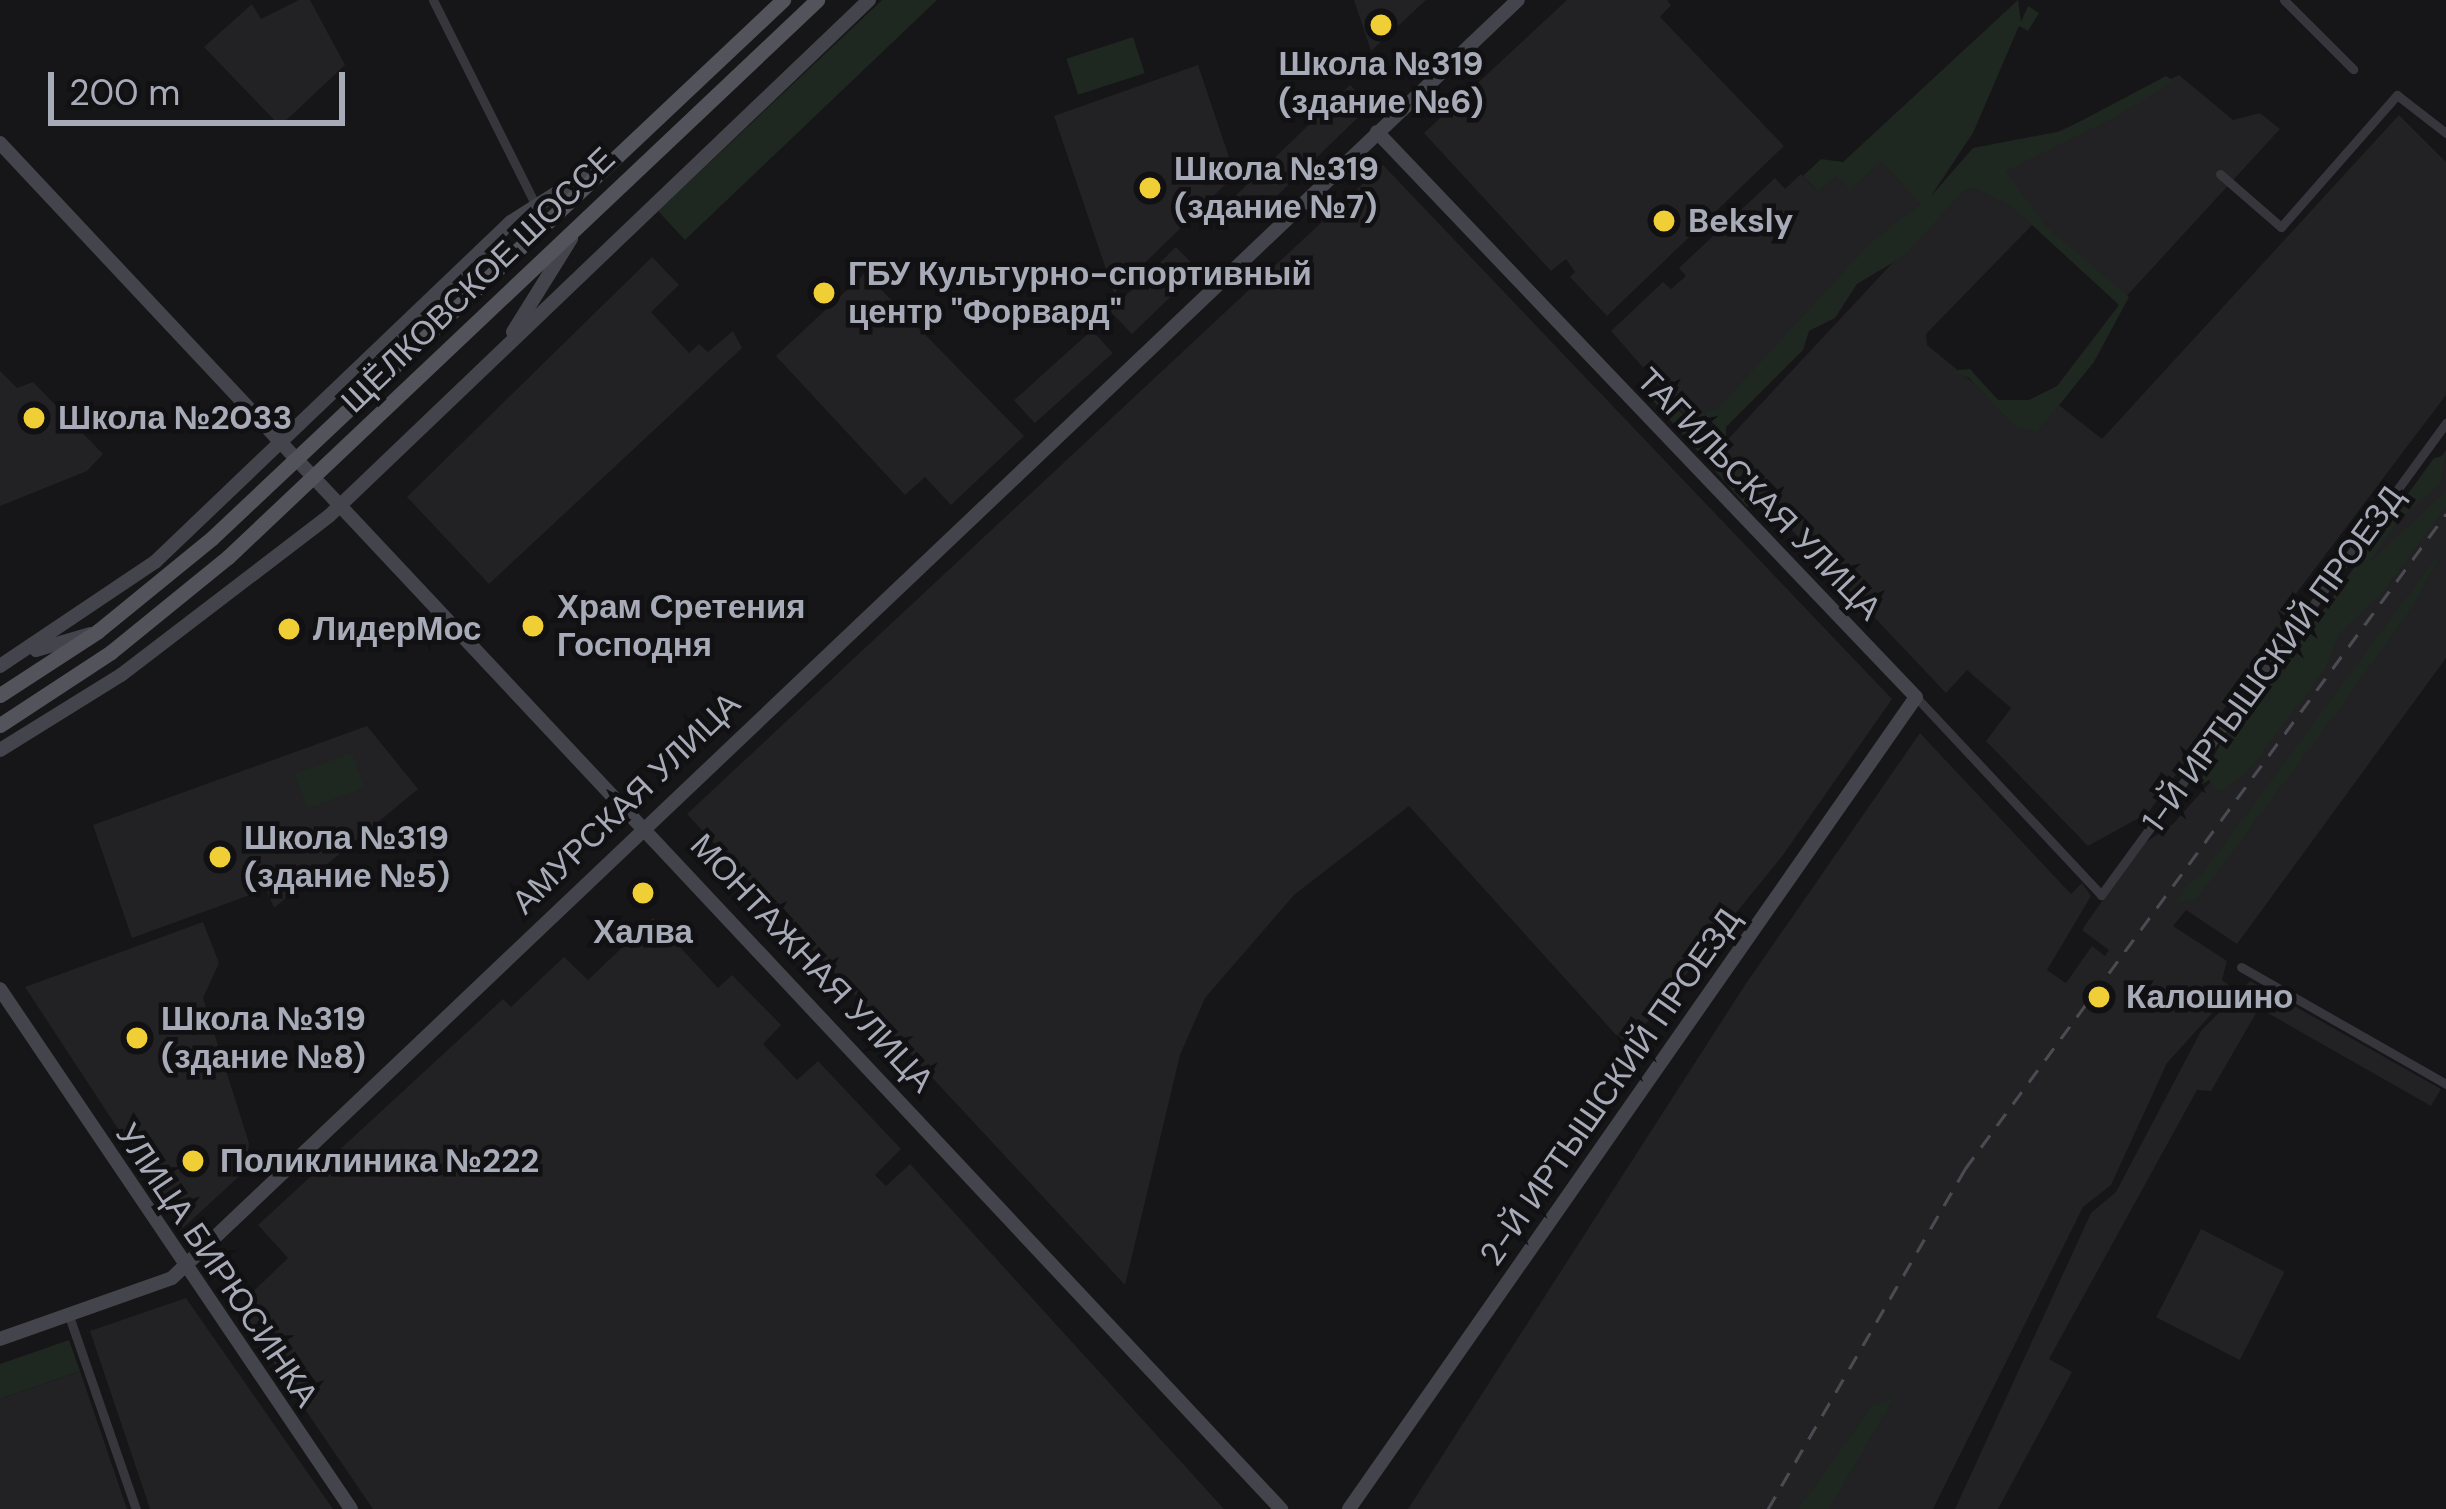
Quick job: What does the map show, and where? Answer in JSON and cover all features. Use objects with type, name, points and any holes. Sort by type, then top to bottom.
[{"type":"main road","name":"ЩЁЛКОВСКОЕ ШОССЕ","points":[[0,695],[98,631],[300,457],[783,0]]},
{"type":"main road","name":"ЩЁЛКОВСКОЕ ШОССЕ","points":[[0,724],[166,612],[818,0]]},
{"type":"street","points":[[433,0],[536,206]]},
{"type":"street","points":[[0,750],[121,675],[344,504],[868,0]]},
{"type":"street","name":"АМУРСКАЯ УЛИЦА","points":[[0,1340],[184,1267],[643,823],[1518,0]]},
{"type":"street","points":[[2284,0],[2353,69]]},
{"type":"street","points":[[2220,174],[2281,226],[2397,95],[2446,133]]},
{"type":"street","name":"ТАГИЛЬСКАЯ УЛИЦА","points":[[1377,132],[2101,895]]},
{"type":"street","points":[[0,666],[155,562],[536,206],[632,142]]},
{"type":"street","name":"МОНТАЖНАЯ УЛИЦА","points":[[0,143],[286,442],[1281,1509]]},
{"type":"street","points":[[508,342],[580,226]]},
{"type":"street","name":"1-Й ИРТЫШСКИЙ ПРОЕЗД","points":[[2101,895],[2446,423]]},
{"type":"street","points":[[14,657],[98,631]]},
{"type":"street","name":"2-Й ИРТЫШСКИЙ ПРОЕЗД","points":[[1349,1509],[1916,697]]},
{"type":"street","points":[[2241,968],[2446,1084]]},
{"type":"street","name":"УЛИЦА БИРЮСИНКА","points":[[0,989],[352,1509]]},
{"type":"street","points":[[69,1316],[136,1509]]},
{"type":"shaded area","points":[[299,0],[310,0],[345,65],[280,126],[204,47],[252,4],[261,19]]},
{"type":"shaded area","points":[[882,0],[937,0],[685,240],[658,211]]},
{"type":"shaded area","name":"Школа №319 (здание №6)","points":[[1354,0],[1426,0],[1371,51]]},
{"type":"shaded area","points":[[1567,0],[1667,0],[1671,5],[1660,17],[1784,146],[1607,316],[1570,277],[1575,272],[1566,259],[1551,271],[1424,133]]},
{"type":"shaded area","points":[[2018,0],[2021,22],[2028,6],[2039,13],[2028,31],[2019,26],[1973,133],[1931,196],[1973,148],[2062,131],[2166,76],[2174,81],[2114,118],[2006,171],[2044,224],[2129,297],[2094,362],[2043,425],[2036,432],[2016,427],[1969,378],[1951,371],[1970,369],[1998,400],[2029,400],[2057,386],[2119,305],[2009,204],[1973,188],[1964,191],[1904,256],[1857,284],[1835,318],[1809,331],[1803,350],[1726,427],[1726,456],[1761,495],[1747,507],[1648,395],[1658,394],[1691,420],[1719,407],[1872,241],[1921,204],[1881,161],[1850,190],[1836,176],[1818,192],[1803,176],[1821,159],[1843,162]]},
{"type":"shaded area","points":[[1133,37],[1145,73],[1078,95],[1066,59]]},
{"type":"shaded area","name":"Школа №319 (здание №7)","points":[[1198,65],[1235,175],[1114,293],[1054,116]]},
{"type":"shaded area","points":[[2179,75],[2233,120],[2260,113],[2280,129],[2123,300],[2037,220],[1926,334],[1927,345],[2021,422],[2045,394],[2102,439],[2399,115],[2446,162],[2446,395],[2295,595],[2302,602],[2148,813],[2088,846],[1986,741],[2011,708],[1967,670],[1946,693],[1717,451],[1981,168]]},
{"type":"shaded area","points":[[1350,85],[1370,106],[1252,220],[1232,199]]},
{"type":"shaded area","points":[[1881,160],[1924,206],[1705,438],[1611,331],[1663,282],[1671,289],[1686,276],[1679,268],[1775,178],[1785,189],[1801,174],[1818,192],[1836,175]]},
{"type":"shaded area","points":[[1383,165],[1892,699],[1783,855],[1627,1047],[1409,806],[1294,895],[1205,998],[1180,1055],[1125,1285],[687,814]]},
{"type":"shaded area","points":[[1176,247],[1198,270],[1132,334],[1110,311]]},
{"type":"shaded area","points":[[652,257],[679,285],[651,312],[689,353],[699,344],[708,352],[733,331],[742,348],[489,584],[407,497]]},
{"type":"shaded area","points":[[865,273],[1024,436],[951,505],[925,477],[905,495],[776,356]]},
{"type":"shaded area","points":[[1092,330],[1113,353],[1035,423],[1014,400]]},
{"type":"shaded area","name":"Школа №2033","points":[[0,371],[17,388],[33,382],[103,454],[87,471],[0,506]]},
{"type":"shaded area","points":[[2446,450],[2446,658],[2237,944],[2186,910],[2173,926],[2227,961],[2222,980],[2234,989],[2167,1063],[2111,1185],[2083,1207],[1933,1509],[1408,1509],[1745,985],[1920,733],[2071,894],[2082,883],[2091,896],[2047,970],[2066,983],[2092,946],[2105,956],[2109,950],[2082,930],[2104,898],[2143,844],[2173,824],[2220,771],[2217,754]]},
{"type":"shaded area","points":[[2446,455],[2440,484],[2398,521],[2369,563],[2446,491],[2446,507],[2383,592],[2340,633],[2326,668],[2246,774],[2218,792],[2209,780],[2196,788],[2236,716],[2270,683],[2434,458]]},
{"type":"shaded area","points":[[2446,544],[2413,606],[2334,716],[2198,898],[2179,903],[2182,889],[2202,874]]},
{"type":"shaded area","name":"Школа №319 (здание №5)","points":[[367,726],[418,789],[274,908],[266,889],[132,938],[93,825]]},
{"type":"shaded area","points":[[352,753],[365,788],[307,809],[295,774]]},
{"type":"shaded area","points":[[653,918],[718,988],[732,975],[781,1025],[763,1044],[797,1080],[818,1061],[901,1149],[875,1175],[886,1186],[910,1164],[1224,1509],[373,1509],[236,1308],[288,1258],[258,1225],[503,999],[511,1007],[564,957],[588,980]]},
{"type":"shaded area","name":"Школа №319 (здание №8)","points":[[203,922],[219,963],[203,998],[249,1143],[246,1170],[183,1228],[25,987]]},
{"type":"shaded area","points":[[2250,981],[2441,1089],[2431,1106],[2259,1008],[2211,1091],[2197,1090],[2049,1359],[2072,1372],[1998,1509],[1955,1509],[2091,1213],[2116,1192],[2201,1031]]},
{"type":"shaded area","points":[[2201,1229],[2285,1272],[2240,1360],[2156,1317]]},
{"type":"shaded area","points":[[186,1298],[333,1509],[150,1509],[90,1331]]},
{"type":"shaded area","points":[[69,1340],[80,1371],[0,1399],[0,1364]]},
{"type":"shaded area","points":[[80,1371],[127,1509],[0,1509],[0,1399]]},
{"type":"shaded area","points":[[1894,1398],[1829,1509],[1798,1509],[1872,1406]]},
{"type":"railway","points":[[1768,1509],[1965,1169],[2446,514]]},
{"type":"place","name":"Школа №319 (здание №6)","points":[[1381,25]]},
{"type":"place","name":"Школа №319 (здание №7)","points":[[1150,188]]},
{"type":"place","name":"Beksly","points":[[1664,221]]},
{"type":"place","name":"ГБУ Культурно-спортивный центр \"Форвард\"","points":[[824,293]]},
{"type":"place","name":"Школа №2033","points":[[34,418]]},
{"type":"place","name":"Храм Сретения Господня","points":[[533,626]]},
{"type":"place","name":"ЛидерМос","points":[[289,629]]},
{"type":"place","name":"Школа №319 (здание №5)","points":[[220,857]]},
{"type":"place","name":"Халва","points":[[643,893]]},
{"type":"place","name":"Калошино","points":[[2099,997]]},
{"type":"place","name":"Школа №319 (здание №8)","points":[[137,1038]]},
{"type":"place","name":"Поликлиника №222","points":[[193,1161]]}]
